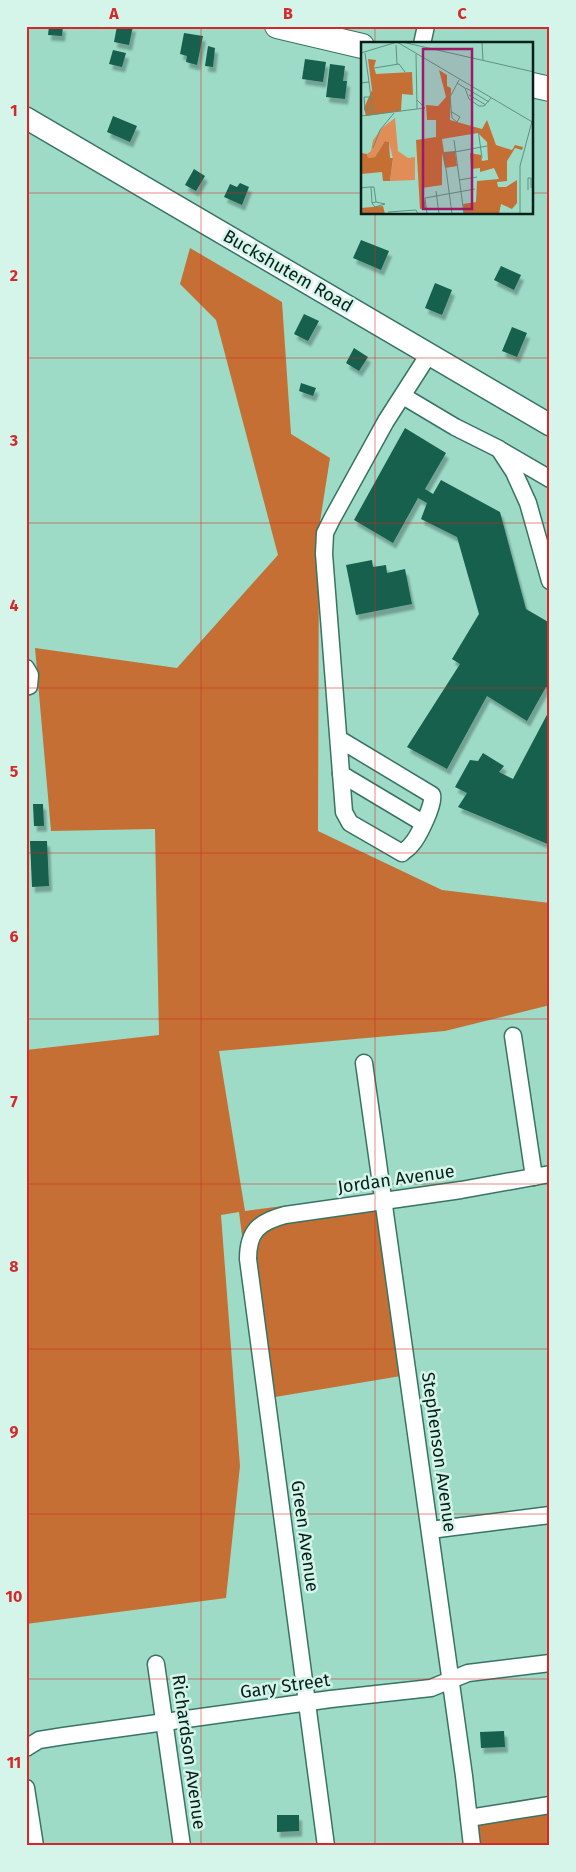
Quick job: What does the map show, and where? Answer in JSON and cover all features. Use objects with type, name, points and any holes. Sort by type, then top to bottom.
[{"type":"highway","points":[[279,26],[361,46]]},
{"type":"highway","points":[[534,85],[550,89]]},
{"type":"main road","name":"Buckshutem Road","points":[[26,118],[550,425]]},
{"type":"street","points":[[422,42],[426,26]]},
{"type":"street","points":[[339,739],[432,795],[434,799],[432,808],[413,844],[402,853],[350,823],[344,812],[324,554],[325,533],[377,438],[429,354]]},
{"type":"street","points":[[403,396],[550,479]]},
{"type":"street","points":[[499,449],[514,472],[543,535],[550,581]]},
{"type":"street","points":[[26,668],[30,675],[29,686],[26,687]]},
{"type":"street","points":[[341,774],[423,823]]},
{"type":"street","points":[[513,1036],[542,1175]]},
{"type":"street","name":"Stephenson Avenue","points":[[364,1063],[451,1680],[472,1846]]},
{"type":"street","name":"Jordan Avenue","points":[[253,1233],[268,1220],[285,1215],[460,1190],[542,1175]]},
{"type":"street","name":"Green Avenue","points":[[253,1233],[249,1244],[248,1259],[326,1846]]},
{"type":"street","points":[[430,1530],[550,1515]]},
{"type":"street","name":"Gary Street","points":[[26,1748],[39,1740],[431,1688],[468,1673],[550,1663]]},
{"type":"street","name":"Richardson Avenue","points":[[156,1664],[182,1846]]},
{"type":"street","points":[[26,1788],[35,1846]]},
{"type":"street","points":[[469,1818],[550,1806]]},
{"type":"shaded area","points":[[190,248],[282,302],[291,434],[330,458],[319,528],[318,831],[442,890],[550,903],[550,1005],[445,1031],[219,1051],[245,1211],[383,1193],[407,1375],[263,1399],[239,1212],[221,1215],[240,1466],[226,1598],[26,1624],[26,1050],[159,1035],[155,829],[51,831],[35,648],[177,668],[278,555],[216,320],[180,284]]},
{"type":"shaded area","points":[[550,1811],[550,1846],[473,1846],[470,1824]]},
{"type":"building","points":[[49,26],[63,26],[62,36],[48,35]]},
{"type":"building","points":[[117,26],[133,26],[129,45],[114,42]]},
{"type":"building","points":[[184,33],[203,36],[197,65],[186,62],[187,56],[180,54]]},
{"type":"building","points":[[208,46],[215,48],[213,67],[205,66]]},
{"type":"building","points":[[113,50],[126,53],[122,67],[109,64]]},
{"type":"building","points":[[305,59],[326,62],[323,82],[302,79]]},
{"type":"building","points":[[330,64],[345,66],[343,81],[347,81],[345,99],[326,97]]},
{"type":"building","points":[[113,116],[137,126],[130,142],[107,132]]},
{"type":"building","points":[[194,169],[205,176],[196,191],[185,185]]},
{"type":"building","points":[[240,183],[249,187],[242,205],[224,197],[230,184],[237,187]]},
{"type":"building","points":[[361,240],[389,251],[381,270],[353,258]]},
{"type":"building","points":[[501,266],[521,275],[514,290],[494,280]]},
{"type":"building","points":[[435,283],[452,290],[442,315],[425,308]]},
{"type":"building","points":[[304,314],[319,321],[308,341],[294,334]]},
{"type":"building","points":[[512,327],[527,333],[517,357],[502,351]]},
{"type":"building","points":[[354,348],[368,357],[359,371],[346,363]]},
{"type":"building","points":[[301,383],[316,388],[313,396],[299,391]]},
{"type":"building","points":[[405,428],[446,453],[425,489],[433,494],[441,480],[500,512],[526,609],[550,623],[550,689],[546,687],[527,721],[487,696],[447,769],[407,747],[460,664],[452,659],[479,614],[457,537],[421,519],[427,503],[418,498],[393,543],[354,520]]},
{"type":"building","points":[[372,560],[373,567],[386,565],[387,573],[405,569],[412,604],[356,615],[346,565]]},
{"type":"building","points":[[550,709],[550,845],[458,807],[467,793],[455,787],[470,760],[478,761],[483,753],[504,766],[499,772],[513,779]]},
{"type":"building","points":[[33,804],[43,804],[44,826],[34,826]]},
{"type":"building","points":[[30,841],[47,841],[49,886],[32,887]]},
{"type":"building","points":[[504,1731],[505,1747],[481,1748],[480,1732]]},
{"type":"building","points":[[277,1815],[299,1815],[299,1831],[277,1832]]}]
